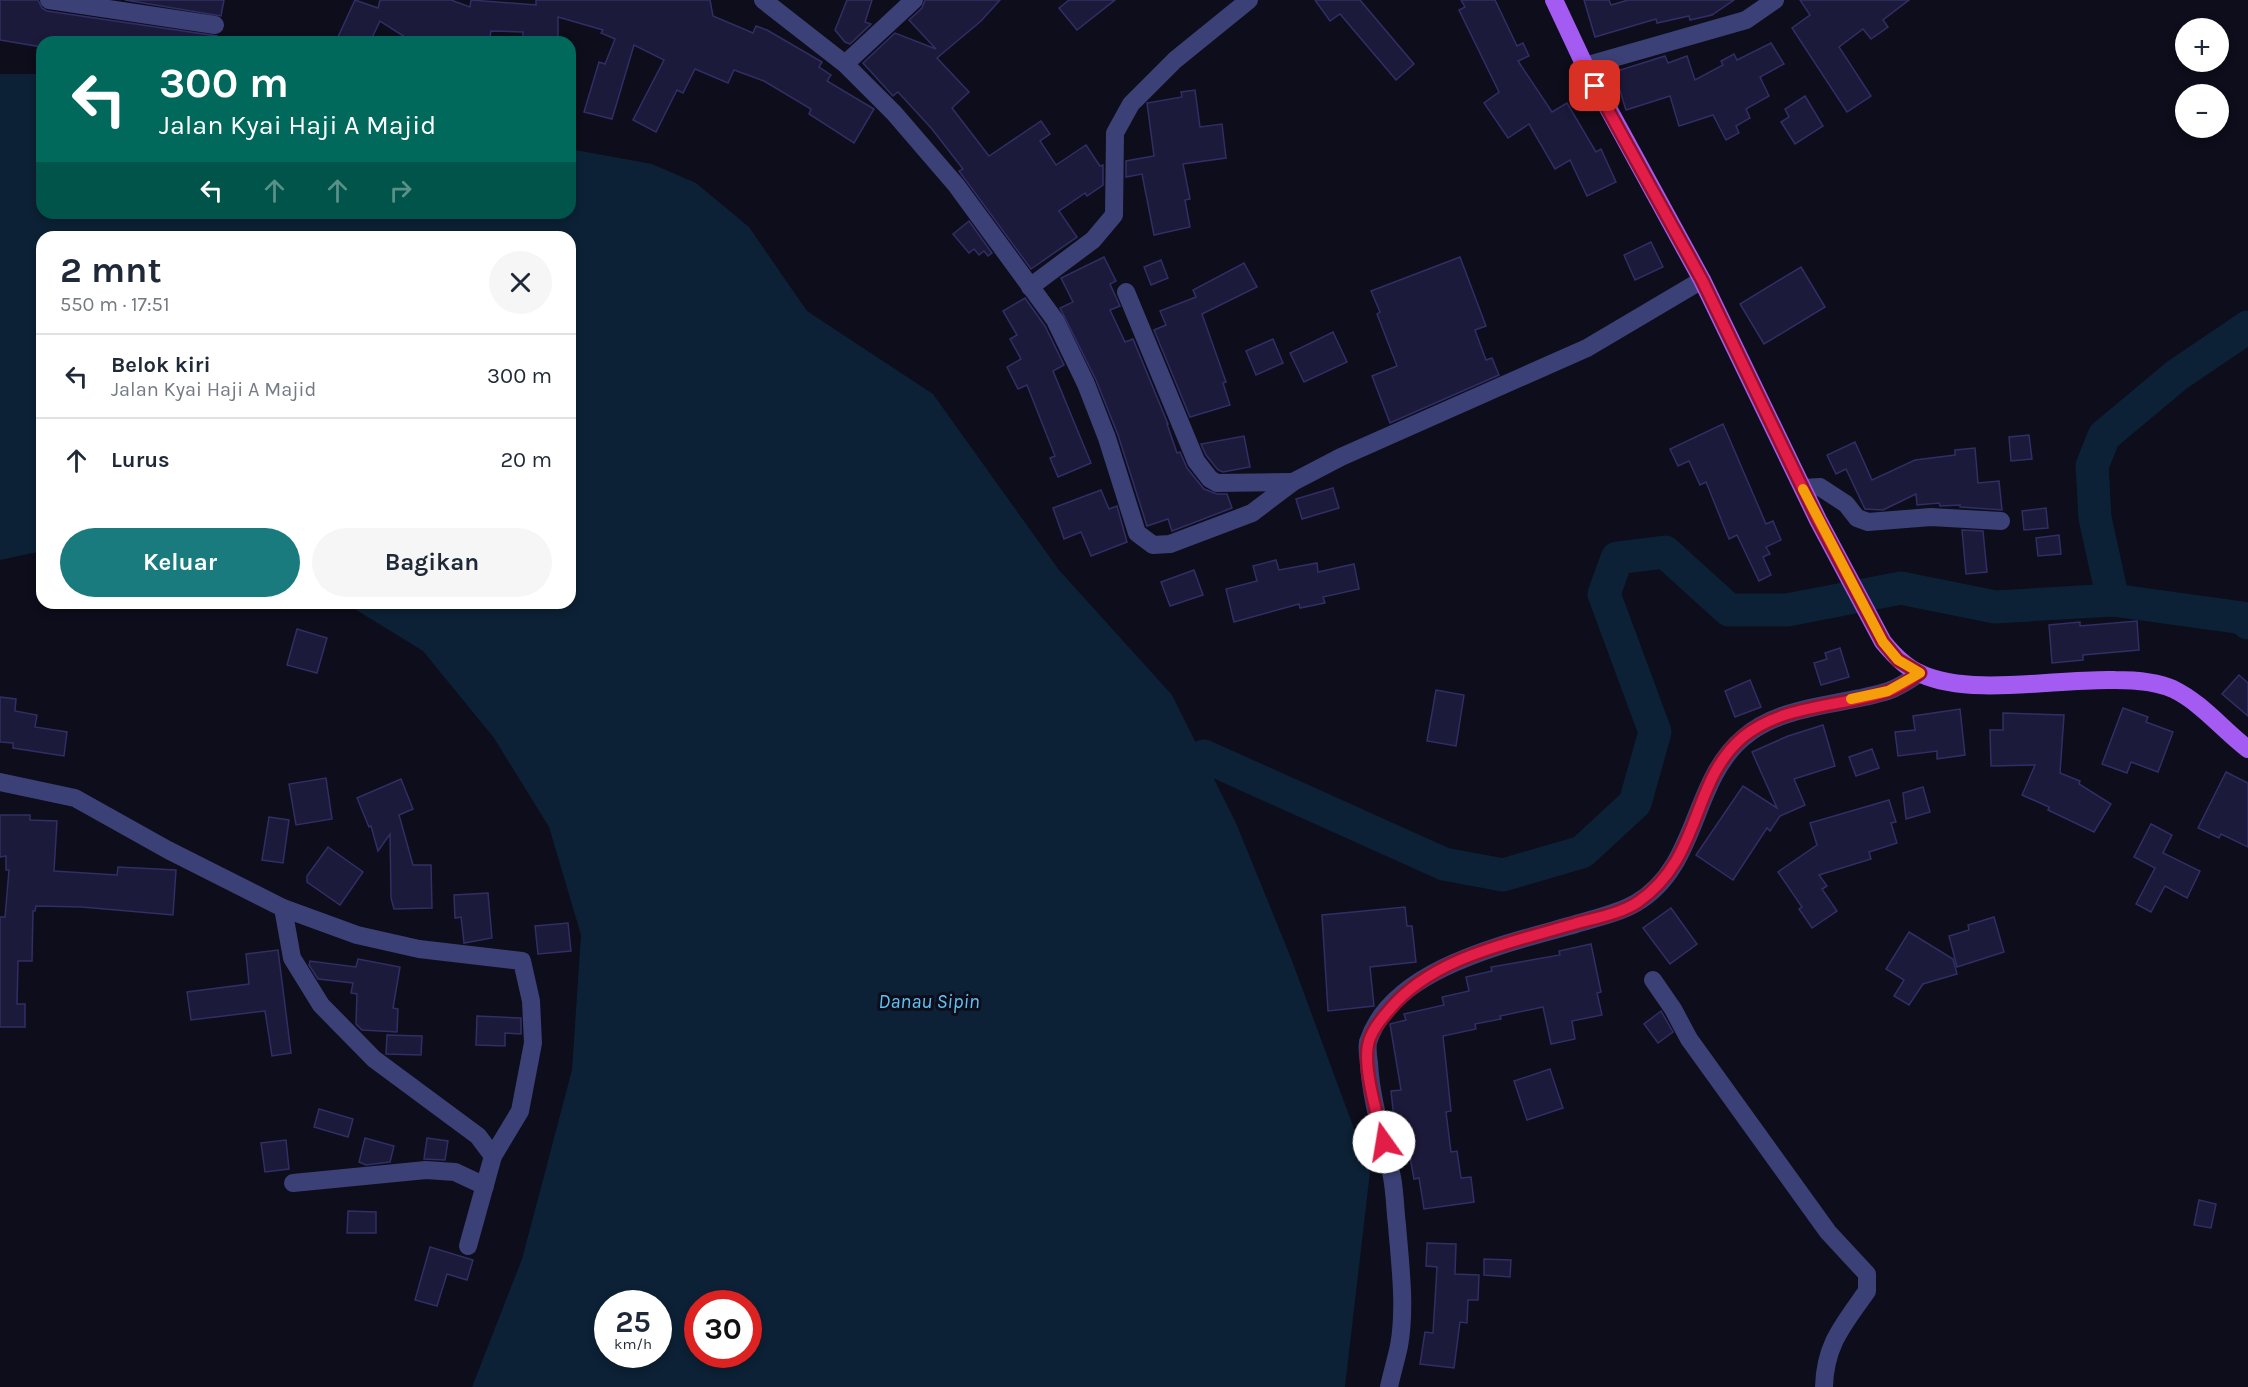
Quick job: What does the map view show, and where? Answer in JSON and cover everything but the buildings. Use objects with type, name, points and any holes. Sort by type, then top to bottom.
[{"type":"main road","points":[[1554,0],[1585,66],[1702,280],[1818,520],[1883,642],[1898,660],[1920,673],[1940,680],[1964,684],[2098,679],[2141,680],[2173,689],[2204,710],[2248,749]]},
{"type":"street","points":[[48,0],[215,25]]},
{"type":"street","points":[[763,0],[845,64],[894,113],[956,185],[1055,320],[1086,384],[1107,438],[1132,522],[1142,538],[1153,546],[1170,544],[1252,513],[1293,482],[1341,457],[1587,348],[1702,280]]},
{"type":"street","points":[[845,64],[914,0]]},
{"type":"street","points":[[1030,286],[1093,240],[1114,215],[1115,133],[1131,104],[1175,60],[1249,0]]},
{"type":"street","points":[[1585,66],[1746,20],[1775,0]]},
{"type":"street","points":[[1126,292],[1196,461],[1203,471],[1217,483],[1293,482]]},
{"type":"street","points":[[1803,488],[1820,488],[1846,504],[1857,518],[1868,522],[1931,518],[2001,521]]},
{"type":"street","points":[[1389,1387],[1399,1344],[1402,1278],[1393,1180],[1370,1086],[1368,1044],[1380,1020],[1404,991],[1444,966],[1509,943],[1599,917],[1634,904],[1654,891],[1671,871],[1686,847],[1710,783],[1725,755],[1760,725],[1790,714],[1888,691],[1920,673]]},
{"type":"street","points":[[0,782],[75,798],[168,850],[283,908],[357,935],[419,949],[522,961],[531,1001],[533,1043],[520,1111],[493,1156],[468,1246]]},
{"type":"street","points":[[283,908],[292,958],[321,1005],[374,1059],[477,1136],[493,1156]]},
{"type":"street","points":[[1653,980],[1673,1009],[1689,1039],[1828,1232],[1866,1274],[1867,1291],[1842,1323],[1829,1350],[1824,1371],[1824,1387]]},
{"type":"street","points":[[293,1183],[426,1170],[455,1172],[485,1185]]},
{"type":"water","name":"Danau Sipin","points":[[0,74],[36,74],[36,219],[576,219],[576,150],[652,164],[696,183],[749,227],[807,311],[933,394],[1059,570],[1172,695],[1236,823],[1291,958],[1370,1172],[1345,1387],[472,1387],[522,1259],[572,1070],[581,935],[549,827],[494,738],[423,651],[355,609],[576,609],[576,231],[36,231],[36,552],[0,560]]},
{"type":"waterway","points":[[2113,600],[2095,518],[2092,466],[2104,436],[2177,375],[2248,327]]},
{"type":"waterway","points":[[1204,756],[1444,864],[1503,875],[1582,852],[1635,803],[1655,732],[1604,594],[1617,558],[1665,552],[1729,610],[1787,610],[1901,588],[1995,607],[2113,600],[2243,618],[2248,623]]},
{"type":"slow traffic","points":[[1803,489],[1883,642],[1898,660],[1920,673],[1903,685],[1888,691],[1851,699]]},
{"type":"route","points":[[1384,1142],[1370,1086],[1368,1044],[1380,1020],[1404,991],[1444,966],[1634,904],[1654,891],[1671,871],[1686,847],[1710,783],[1725,755],[1743,737],[1760,725],[1790,714],[1888,691],[1903,685],[1920,673],[1898,660],[1883,642],[1818,520],[1702,280],[1595,86]]}]
